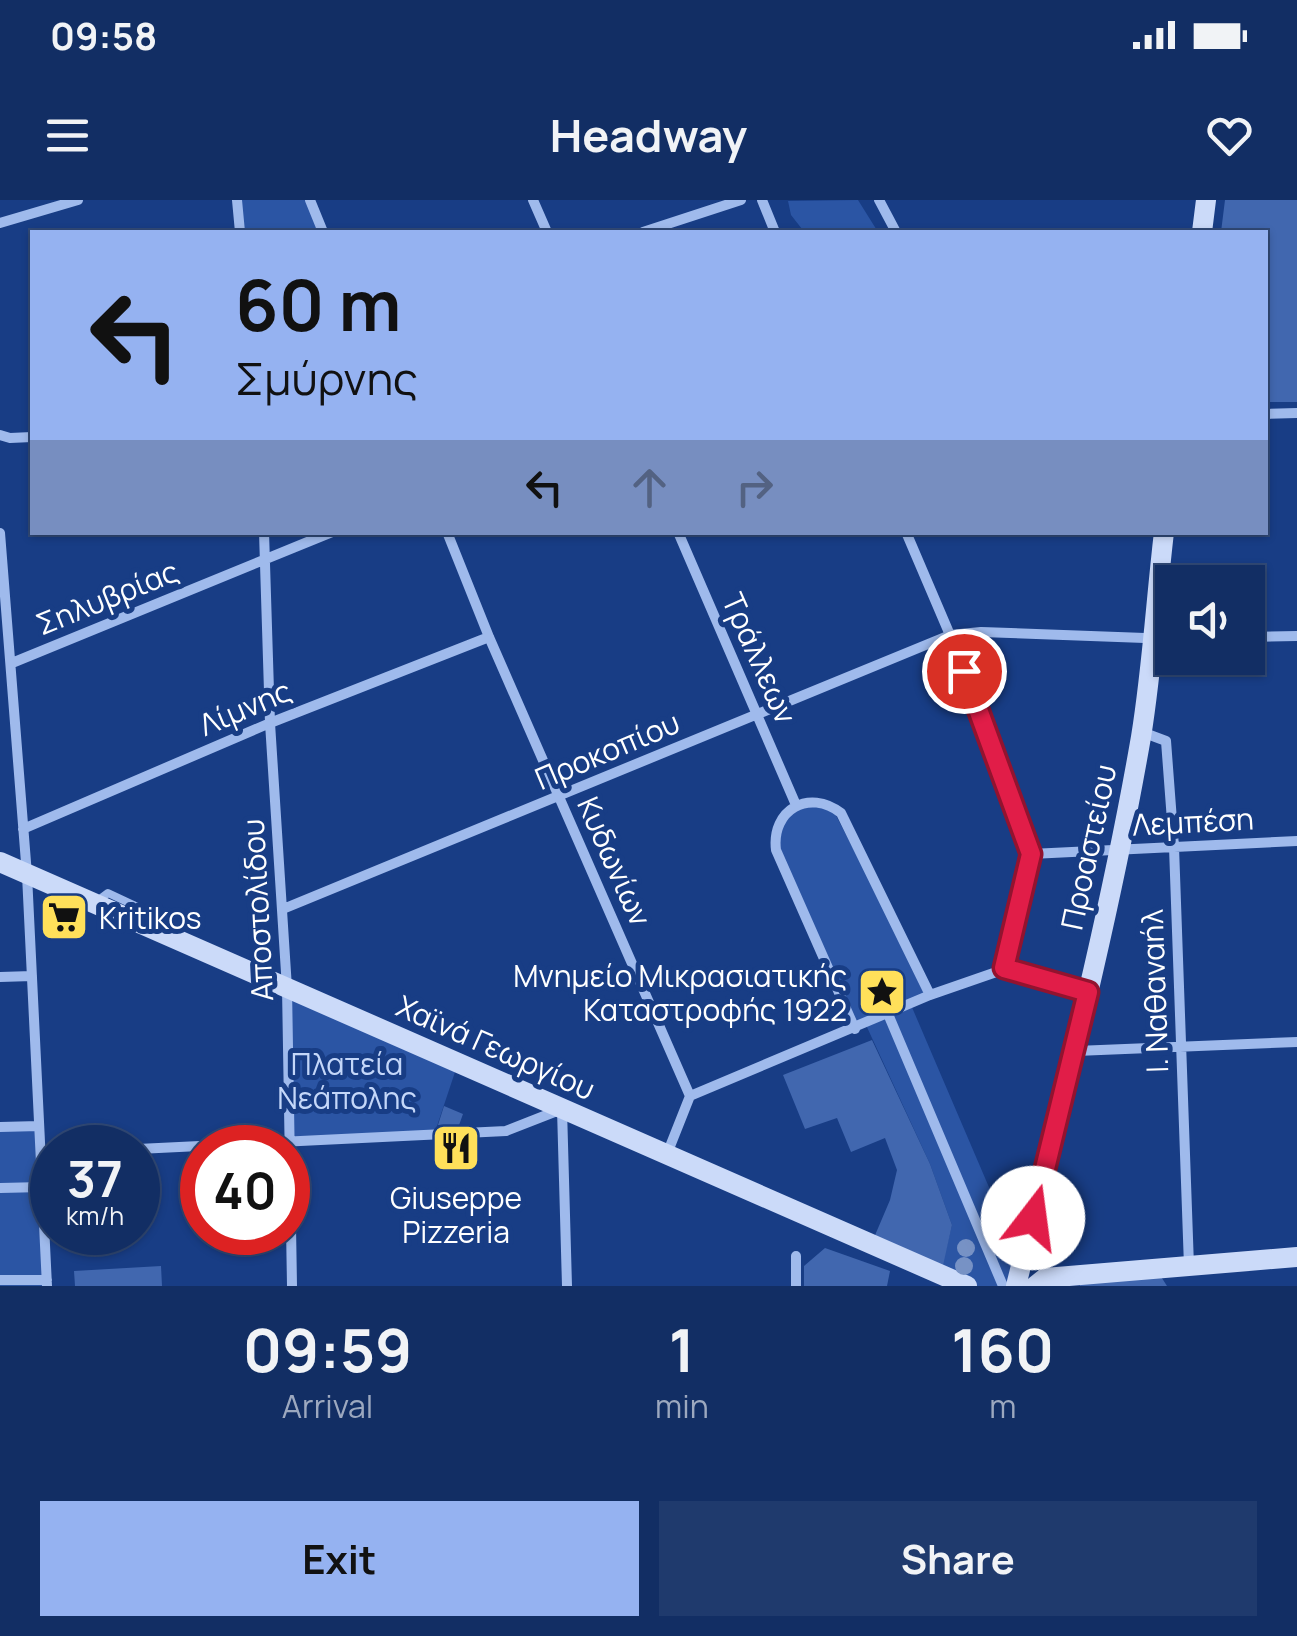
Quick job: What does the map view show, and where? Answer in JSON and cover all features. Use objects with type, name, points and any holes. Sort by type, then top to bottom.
[{"type":"main road","points":[[1202,230],[1206,200]]},
{"type":"main road","name":"Προαστείου","points":[[1163,565],[1164,535]]},
{"type":"main road","name":"Προαστείου","points":[[1016,1286],[1076,1051],[1155,672]]},
{"type":"main road","name":"Χαϊνά Γεωργίου","points":[[0,862],[967,1286]]},
{"type":"main road","points":[[1035,1286],[1045,1278],[1297,1258]]},
{"type":"street","points":[[0,224],[78,200]]},
{"type":"street","points":[[237,200],[240,230]]},
{"type":"street","points":[[310,200],[322,230]]},
{"type":"street","points":[[533,200],[546,230]]},
{"type":"street","points":[[649,230],[741,200]]},
{"type":"street","points":[[762,200],[774,230]]},
{"type":"street","points":[[879,200],[895,230]]},
{"type":"street","points":[[1268,414],[1297,414]]},
{"type":"street","points":[[0,435],[30,437]]},
{"type":"street","points":[[0,533],[28,875],[40,1125]]},
{"type":"street","name":"Αποστολίδου","points":[[264,535],[270,723],[287,988],[288,1125]]},
{"type":"street","name":"Σηλυβρίας","points":[[12,663],[325,535]]},
{"type":"street","name":"Κυδωνίων","points":[[448,535],[690,1096]]},
{"type":"street","name":"Τράλλεων","points":[[679,535],[796,805]]},
{"type":"street","points":[[907,535],[950,635],[1031,854],[1004,968]]},
{"type":"street","name":"Προκοπίου","points":[[283,909],[950,635],[981,632],[1155,639]]},
{"type":"street","points":[[1265,637],[1297,636]]},
{"type":"street","name":"Λίμνης","points":[[23,829],[270,723],[489,637]]},
{"type":"street","name":"Ι. Ναθαναήλ","points":[[1142,732],[1166,741],[1174,847],[1189,1267]]},
{"type":"street","points":[[854,1029],[776,850],[777,825],[796,805],[820,802],[841,813],[930,995]]},
{"type":"street","name":"Λεμπέση","points":[[1031,854],[1297,841]]},
{"type":"street","points":[[667,1154],[690,1096],[930,995],[1004,968],[1088,992]]},
{"type":"street","points":[[0,977],[32,976]]},
{"type":"street","points":[[888,1014],[1003,1286]]},
{"type":"street","points":[[1076,1051],[1297,1042]]},
{"type":"street","points":[[310,1142],[506,1131],[562,1109],[567,1286]]},
{"type":"street","points":[[0,1127],[30,1126]]},
{"type":"street","points":[[0,1188],[30,1187]]},
{"type":"street","points":[[0,1280],[47,1283],[46,1255]]},
{"type":"street","name":"Αποστολίδου","points":[[291,1255],[292,1286]]},
{"type":"street","points":[[796,1256],[796,1286]]},
{"type":"lane","points":[[100,900],[108,894],[140,908],[144,922]]},
{"type":"green space","points":[[237,200],[310,200],[322,230],[240,230]]},
{"type":"green space","points":[[858,200],[877,230],[802,229],[791,215],[788,201]]},
{"type":"green space","points":[[796,805],[831,806],[930,995],[911,1005],[1018,1255],[1016,1286],[967,1286],[940,1274],[952,1225],[930,1164],[866,1025],[855,1029],[776,850],[777,825]]},
{"type":"green space","name":"Πλατεία Νεάπολης","points":[[287,988],[458,1063],[434,1135],[310,1142],[310,1125],[288,1125]]},
{"type":"green space","points":[[30,1126],[30,1255],[45,1255],[47,1286],[0,1286],[0,1127]]},
{"type":"building","points":[[1225,200],[1297,200],[1297,402],[1268,402],[1268,230],[1221,230]]},
{"type":"building","points":[[872,1040],[930,1164],[952,1225],[942,1270],[873,1240],[890,1200],[897,1170],[885,1138],[851,1152],[837,1118],[805,1129],[783,1075]]},
{"type":"building","points":[[444,1106],[463,1114],[458,1128],[438,1125]]},
{"type":"building","points":[[825,1248],[890,1271],[887,1286],[804,1286],[804,1266]]},
{"type":"building","points":[[161,1266],[162,1286],[75,1286],[74,1271]]},
{"type":"building","points":[[1160,1275],[1167,1286],[1080,1286],[1080,1283]]},
{"type":"place","name":"Kritikos","points":[[64,917]]},
{"type":"place","name":"Μνημείο Μικρασιατικής Καταστροφής 1922","points":[[882,992]]},
{"type":"place","name":"Giuseppe Pizzeria","points":[[456,1148]]},
{"type":"route","points":[[964,671],[1031,854],[1004,968],[1088,992],[1033,1218]]}]
